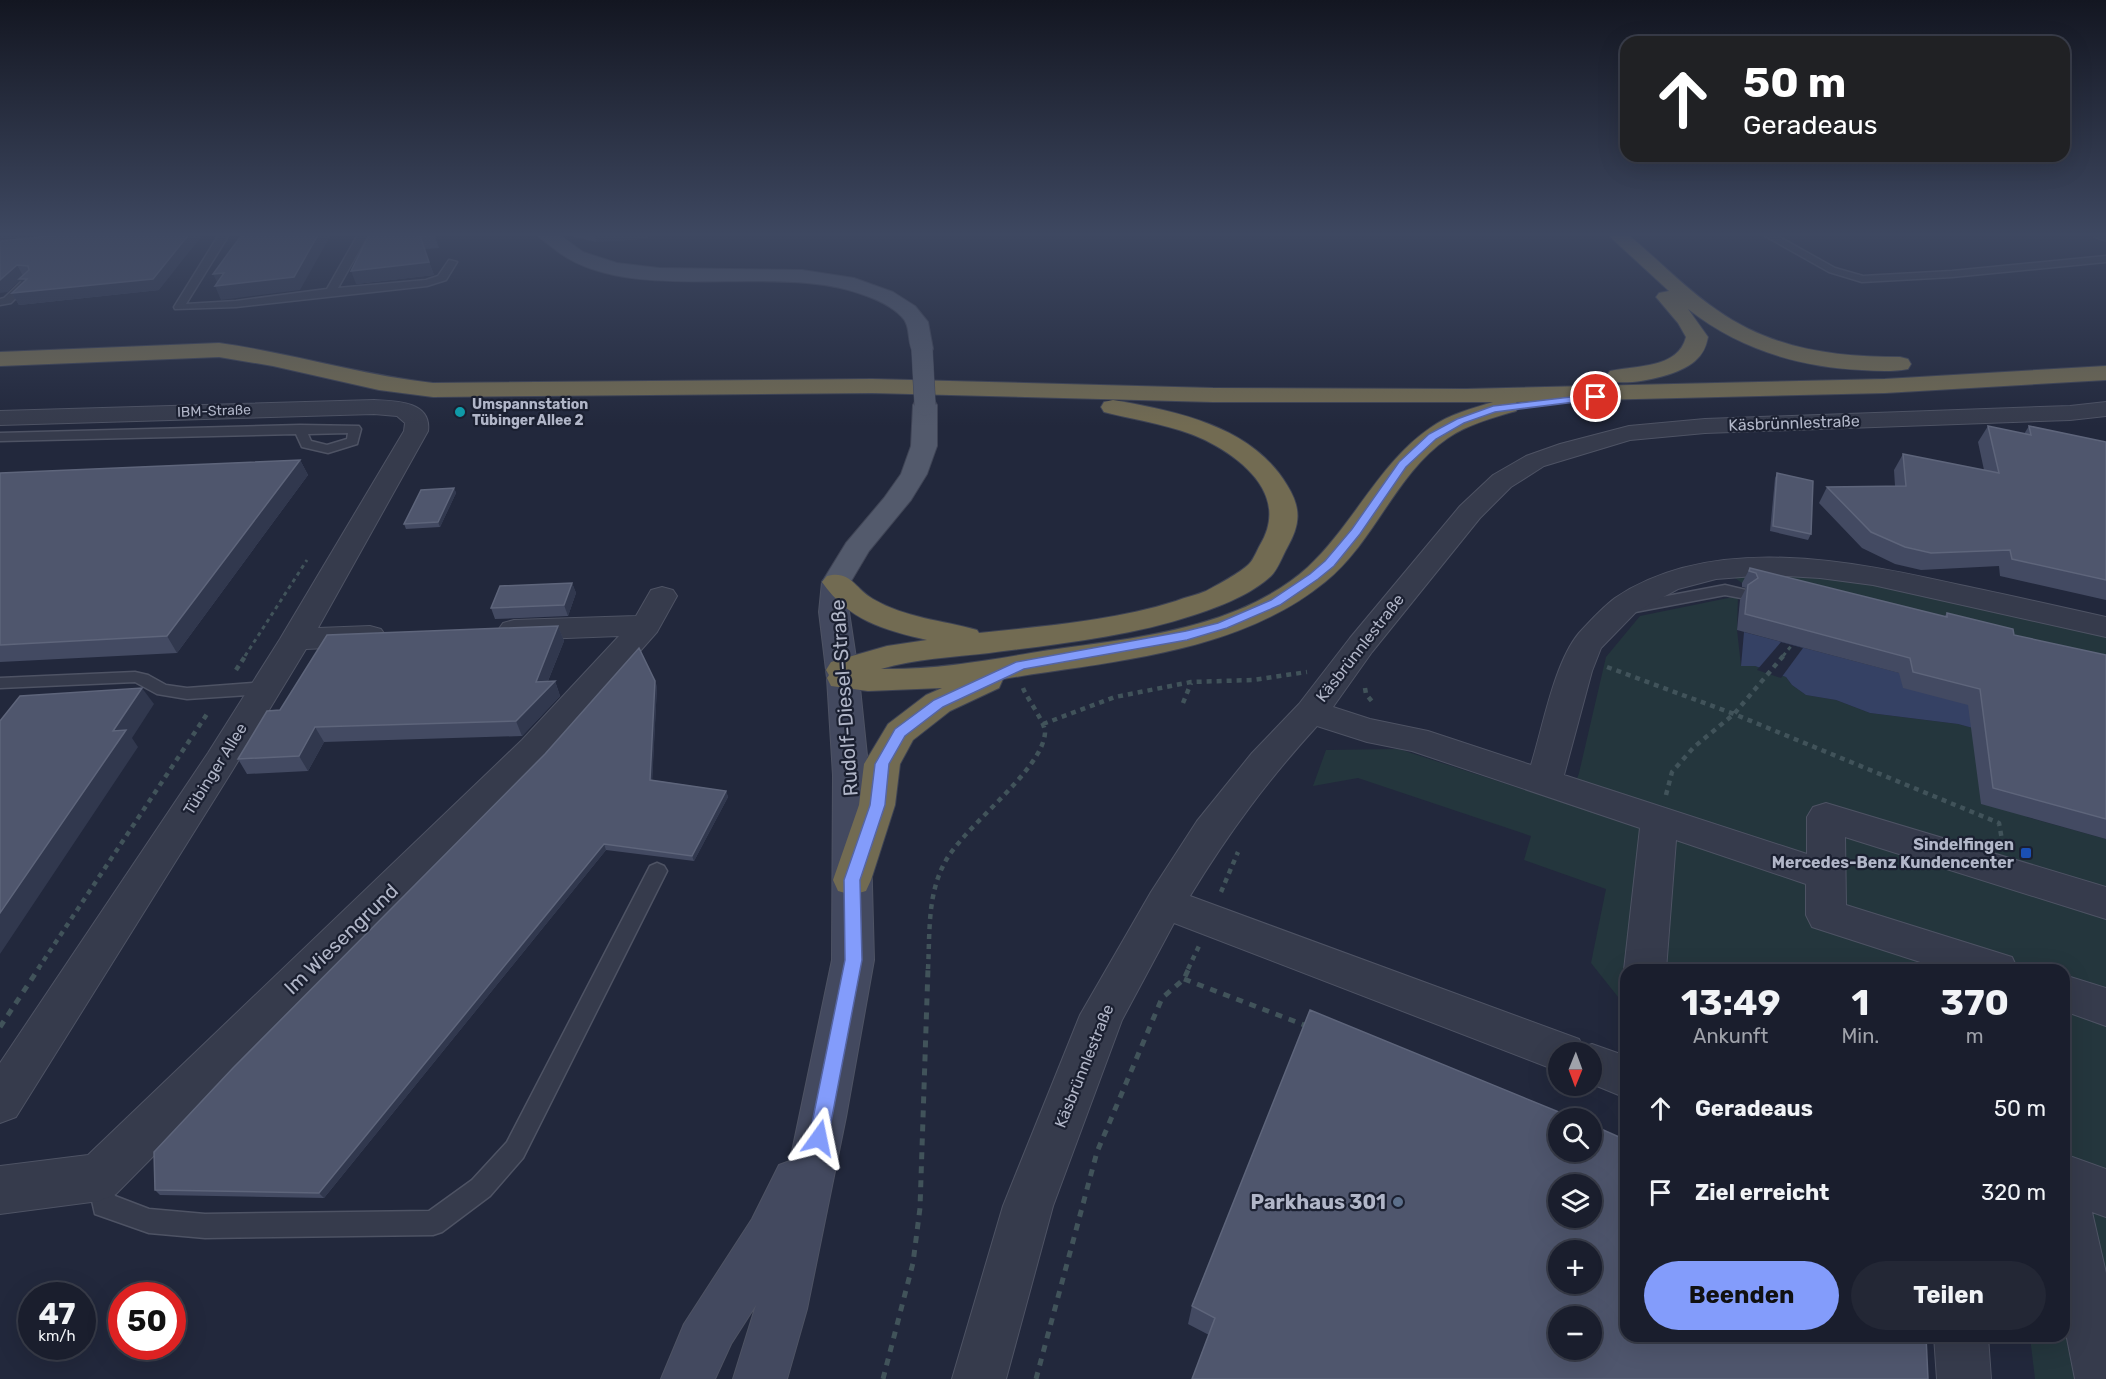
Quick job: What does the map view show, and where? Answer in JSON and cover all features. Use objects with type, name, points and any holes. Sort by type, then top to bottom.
[{"type":"highway","points":[[1577,380],[1659,370],[1690,354],[1696,346],[1697,337],[1687,320],[1666,297]]},
{"type":"highway","points":[[1688,297],[1708,315],[1727,327],[1754,340],[1804,357],[1864,365],[2104,363]]},
{"type":"highway","points":[[0,351],[227,342],[260,344],[371,367],[466,372],[826,366],[1135,377],[1577,380],[1868,373],[2104,363]]},
{"type":"highway","points":[[0,359],[219,350],[245,353],[390,386],[433,390],[872,386],[1358,397],[1655,393],[1885,386],[2104,363]]},
{"type":"highway","points":[[852,880],[878,805],[882,764],[900,732],[939,703],[1014,663],[1128,623],[1185,609],[1230,591],[1262,566],[1281,539],[1285,520],[1278,491],[1255,461],[1236,448],[1197,429],[1152,415],[1066,402],[899,392],[872,386]]},
{"type":"highway","points":[[843,674],[885,657],[1014,663],[1187,635],[1223,625],[1276,602],[1314,577],[1337,555],[1410,455],[1432,436],[1476,414],[1530,403],[1655,393]]},
{"type":"highway","points":[[837,582],[855,601],[876,612],[901,623],[958,636],[1014,663]]},
{"type":"main road","points":[[837,582],[848,559],[868,532],[896,504],[911,482],[923,450],[925,405],[922,349],[917,322],[908,310],[889,297]]},
{"type":"main road","name":"Rudolf-Diesel-Straße","points":[[760,1379],[781,1309],[823,1117],[853,960],[851,775],[843,674],[834,612],[837,582]]},
{"type":"main road","points":[[692,1366],[729,1295],[764,1245],[783,1211],[823,1117]]},
{"type":"street","name":"IBM-Straße","points":[[0,418],[374,407],[405,410],[415,415],[417,427]]},
{"type":"street","name":"Käsbrünnlestraße","points":[[979,1379],[1028,1206],[1098,1025],[1165,903],[1217,822],[1263,762],[1308,692],[1339,675],[1470,512],[1502,481],[1535,461],[1629,433],[1705,426],[2070,413],[2106,409]]},
{"type":"street","name":"Tübinger Allee","points":[[0,1102],[296,639],[417,427]]},
{"type":"street","points":[[1544,783],[1581,658],[1589,642],[1616,611],[1653,589],[1707,572],[1741,566],[1835,569],[1885,576],[2106,627]]},
{"type":"street","name":"Im Wiesengrund","points":[[99,1177],[534,749],[654,611],[483,632]]},
{"type":"street","points":[[296,639],[401,635]]},
{"type":"street","points":[[1308,692],[1367,730],[1416,740],[1825,875]]},
{"type":"street","points":[[1977,964],[1826,915],[1826,817],[2106,903]]},
{"type":"street","points":[[1646,964],[1659,822]]},
{"type":"street","points":[[1165,903],[1548,1047]]},
{"type":"street","points":[[2070,995],[2106,1007]]},
{"type":"street","points":[[1602,1068],[1620,1075]]},
{"type":"street","points":[[0,1190],[99,1177]]},
{"type":"street","points":[[2070,1180],[2106,1193]]},
{"type":"street","points":[[2070,1213],[2096,1297],[2102,1379]]},
{"type":"street","points":[[1961,1342],[1964,1379]]},
{"type":"lane","points":[[185,297],[179,307],[206,307],[301,297]]},
{"type":"lane","points":[[0,437],[300,429]]},
{"type":"lane","points":[[1616,611],[1725,590],[1741,593]]},
{"type":"lane","points":[[0,683],[135,677],[142,678],[150,685],[163,690],[182,693],[265,688]]},
{"type":"lane","points":[[99,1177],[104,1205],[149,1221],[205,1226],[433,1223],[481,1188],[515,1150],[657,871]]},
{"type":"path","points":[[0,1027],[309,557]]},
{"type":"path","points":[[1659,822],[1672,772],[1694,747],[1734,714],[1765,680],[1792,645]]},
{"type":"path","points":[[1581,658],[1734,714],[1999,823],[2002,842]]},
{"type":"path","points":[[883,1379],[913,1263],[920,1208],[929,936],[936,879],[946,859],[966,832],[1032,765],[1045,732],[1043,724],[1029,704],[1014,663]]},
{"type":"path","points":[[1339,675],[1365,686],[1366,694],[1380,710],[1367,730]]},
{"type":"path","points":[[1043,724],[1115,697],[1191,682],[1253,680],[1308,692]]},
{"type":"path","points":[[1183,703],[1191,682]]},
{"type":"path","points":[[1036,1379],[1097,1152],[1162,998],[1184,979],[1242,842]]},
{"type":"path","points":[[1184,979],[1315,1030]]},
{"type":"shaded area","points":[[1794,572],[1865,578],[2106,633],[2106,674],[1742,583],[1732,576]]},
{"type":"shaded area","points":[[1738,596],[1737,630],[1741,666],[1755,666],[1786,677],[1792,685],[1806,695],[1836,700],[1870,713],[1958,724],[1995,734],[2027,817],[2106,839],[2106,1379],[2035,1379],[2031,1342],[2070,1342],[2070,964],[1620,964],[1620,999],[1591,963],[1606,889],[1524,860],[1531,836],[1358,778],[1313,786],[1326,750],[1399,749],[1568,804],[1579,773],[1606,657],[1640,616]]},
{"type":"water","points":[[1744,632],[2037,709],[1995,734],[1958,724],[1870,713],[1836,700],[1806,695],[1792,685],[1786,677],[1755,666],[1741,666]]},
{"type":"pier","points":[[1781,642],[1803,648],[1781,678],[1757,670]]},
{"type":"building","points":[[1988,426],[2031,435],[2029,426],[2106,442],[2106,580],[2012,559],[2010,550],[1931,553],[1905,547],[1871,532],[1827,487],[1906,486],[1903,454],[1999,473]]},
{"type":"building","points":[[300,460],[167,636],[0,645],[0,473]]},
{"type":"building","points":[[1777,473],[1813,481],[1811,534],[1773,526]]},
{"type":"building","points":[[454,488],[438,522],[404,524],[421,490]]},
{"type":"building","points":[[1750,568],[1947,617],[1947,613],[2013,629],[2014,635],[2106,655],[2106,819],[1993,788],[1980,689],[1913,672],[1910,658],[1745,614],[1748,585],[1758,578],[1756,573],[1749,571]]},
{"type":"building","points":[[572,583],[564,605],[491,608],[500,586]]},
{"type":"building","points":[[558,626],[536,682],[555,681],[516,721],[315,727],[299,756],[238,759],[267,711],[280,710],[327,635]]},
{"type":"building","points":[[639,648],[655,681],[650,780],[726,791],[692,856],[604,844],[319,1193],[155,1190],[154,1152],[233,1068],[545,754]]},
{"type":"building","points":[[142,688],[113,731],[126,730],[0,913],[0,721],[20,696]]},
{"type":"building","name":"Parkhaus 301","points":[[1310,1010],[1549,1108],[1548,1162],[1602,1162],[1602,1129],[1620,1137],[1620,1342],[1926,1342],[1928,1379],[1192,1379],[1215,1318],[1192,1306]]},
{"type":"place","name":"Umspannstation Tübinger Allee 2","points":[[460,412]]},
{"type":"place","name":"Sindelfingen Mercedes-Benz Kundencenter","points":[[2026,853]]},
{"type":"place","name":"Parkhaus 301","points":[[1398,1202]]},
{"type":"route","points":[[819,1138],[853,960],[852,880],[878,805],[878,784],[882,764],[900,732],[939,703],[1021,665],[1187,635],[1223,625],[1276,602],[1314,577],[1329,563],[1356,532],[1402,464],[1432,436],[1476,414],[1493,409],[1557,399],[1596,397]]}]
